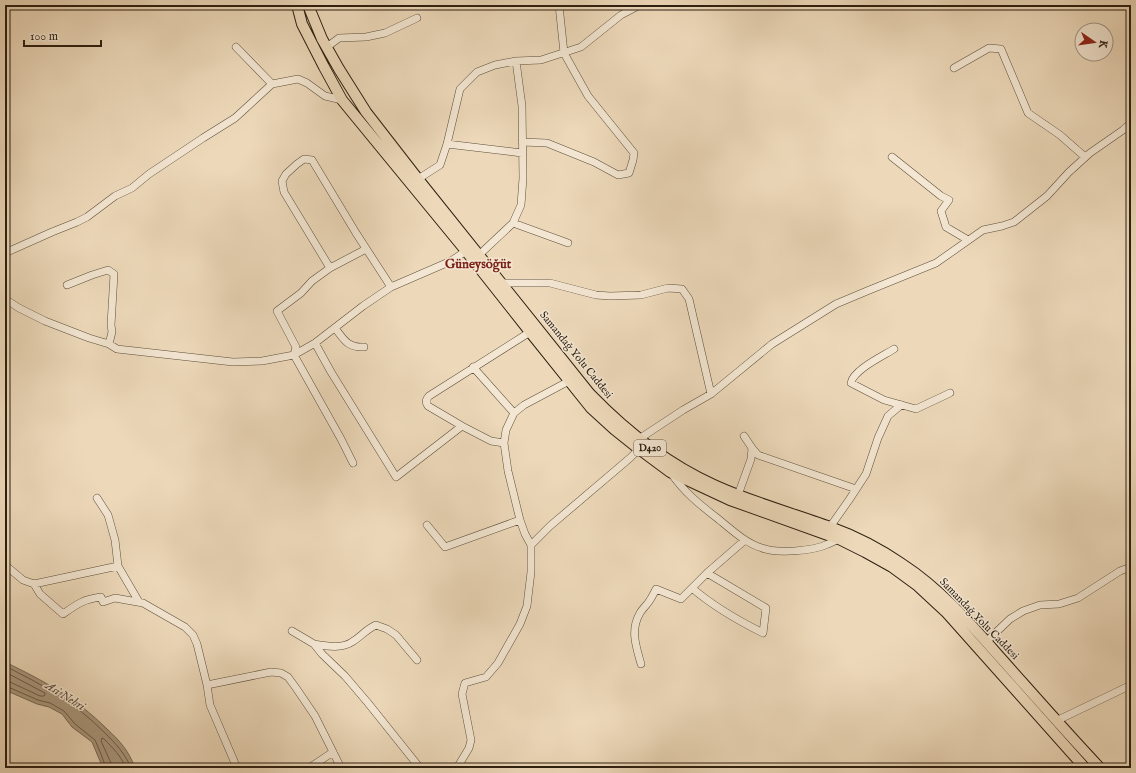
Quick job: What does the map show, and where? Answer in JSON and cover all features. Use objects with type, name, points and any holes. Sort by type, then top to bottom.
[{"type":"highway","name":"Samandağ Yolu Caddesi","points":[[297,5],[302,24],[342,100],[466,251],[591,408],[614,429],[639,444],[655,451],[691,474],[738,495],[846,533],[907,568],[928,583],[951,604],[1100,768]]},
{"type":"highway","name":"Samandağ Yolu Caddesi","points":[[308,5],[322,39],[366,112],[590,394],[639,444],[670,472],[730,500],[839,539],[892,568],[918,586],[946,612],[1085,768]]},
{"type":"street","points":[[522,142],[547,143],[594,162],[618,175],[629,173],[633,160],[634,153],[588,96],[564,53],[559,5]]},
{"type":"street","points":[[418,179],[440,165],[447,144],[460,89],[476,72],[495,65],[516,61],[541,60],[564,53],[581,46],[622,15],[640,5]]},
{"type":"street","points":[[327,47],[339,38],[366,37],[385,33],[417,18]]},
{"type":"street","points":[[236,47],[272,84]]},
{"type":"street","points":[[954,68],[989,48],[1001,49],[1028,113],[1060,135],[1085,157]]},
{"type":"street","points":[[479,255],[513,223],[521,205],[523,178],[522,106],[516,61]]},
{"type":"street","points":[[5,253],[87,217],[115,196],[132,188],[149,174],[235,118],[272,84],[298,79],[307,83],[325,96],[342,100]]},
{"type":"street","points":[[530,545],[550,526],[630,458],[639,444],[683,410],[711,394],[772,344],[836,304],[936,263],[983,230],[1014,222],[1047,196],[1085,157],[1131,123]]},
{"type":"street","points":[[447,144],[522,153]]},
{"type":"street","points":[[892,157],[941,196],[949,200],[941,210],[946,227],[968,240]]},
{"type":"street","points":[[330,268],[284,192],[282,181],[286,174],[304,159],[312,160],[391,287]]},
{"type":"street","points":[[513,223],[568,243]]},
{"type":"street","points":[[353,463],[294,354],[296,347],[277,311],[301,293],[312,280],[330,268],[366,249]]},
{"type":"street","points":[[5,299],[19,308],[44,320],[89,338],[109,344],[117,349],[233,362],[262,361],[294,354],[315,343],[363,306],[391,287],[451,261],[466,251]]},
{"type":"street","points":[[67,285],[108,270],[114,274],[111,325],[112,332],[109,344]]},
{"type":"street","points":[[502,283],[550,282],[596,295],[610,296],[641,295],[668,288],[682,289],[689,299],[711,394]]},
{"type":"street","points":[[335,328],[348,344],[356,348],[364,347]]},
{"type":"street","points":[[504,443],[491,441],[462,426],[428,406],[426,399],[473,367],[530,332]]},
{"type":"street","points":[[315,343],[331,372],[396,477],[462,426]]},
{"type":"street","points":[[894,349],[858,372],[851,380],[851,383],[884,400],[916,409],[950,393]]},
{"type":"street","points":[[473,367],[514,413]]},
{"type":"street","points":[[458,768],[469,748],[471,740],[462,694],[465,683],[486,677],[498,663],[520,624],[527,606],[531,572],[530,545],[520,520],[508,471],[504,443],[506,430],[514,413],[524,405],[569,380]]},
{"type":"street","points":[[830,527],[866,474],[878,438],[888,416],[901,405]]},
{"type":"street","points":[[744,436],[758,455],[856,489]]},
{"type":"street","points":[[738,495],[751,459],[752,448]]},
{"type":"street","points":[[670,472],[689,496],[745,540],[762,548],[777,552],[801,550],[827,545],[839,539]]},
{"type":"street","points":[[97,498],[108,515],[115,540],[118,566],[139,602]]},
{"type":"street","points":[[427,525],[445,547],[520,520]]},
{"type":"street","points":[[641,664],[634,642],[634,630],[640,612],[650,601],[656,589],[681,599],[707,573],[745,540]]},
{"type":"street","points":[[5,565],[23,580],[34,584],[118,566]]},
{"type":"street","points":[[986,642],[1010,619],[1023,611],[1040,605],[1059,604],[1078,598],[1120,571],[1131,567]]},
{"type":"street","points":[[692,588],[705,600],[732,618],[763,633],[766,608],[707,573]]},
{"type":"street","points":[[34,584],[40,594],[63,614],[76,604],[89,598],[101,597],[103,602],[115,598],[143,602],[185,627],[193,635],[198,644],[210,705],[237,768]]},
{"type":"street","points":[[292,631],[314,644],[331,647],[350,644],[368,629],[376,625],[387,629],[396,635],[417,660]]},
{"type":"street","points":[[314,644],[322,654],[345,676],[420,768]]},
{"type":"street","points":[[207,685],[271,672],[281,673],[288,677],[315,716],[341,768]]},
{"type":"street","points":[[1056,721],[1131,685]]},
{"type":"street","points":[[309,768],[333,752]]},
{"type":"water","name":"Asi Nehri","points":[[5,662],[46,683],[83,708],[112,733],[120,742],[130,756],[135,768],[103,768],[92,742],[72,727],[62,714],[49,707],[37,704],[5,690]]},
{"type":"district","name":"Güneysöğüt","points":[[478,264]]}]
